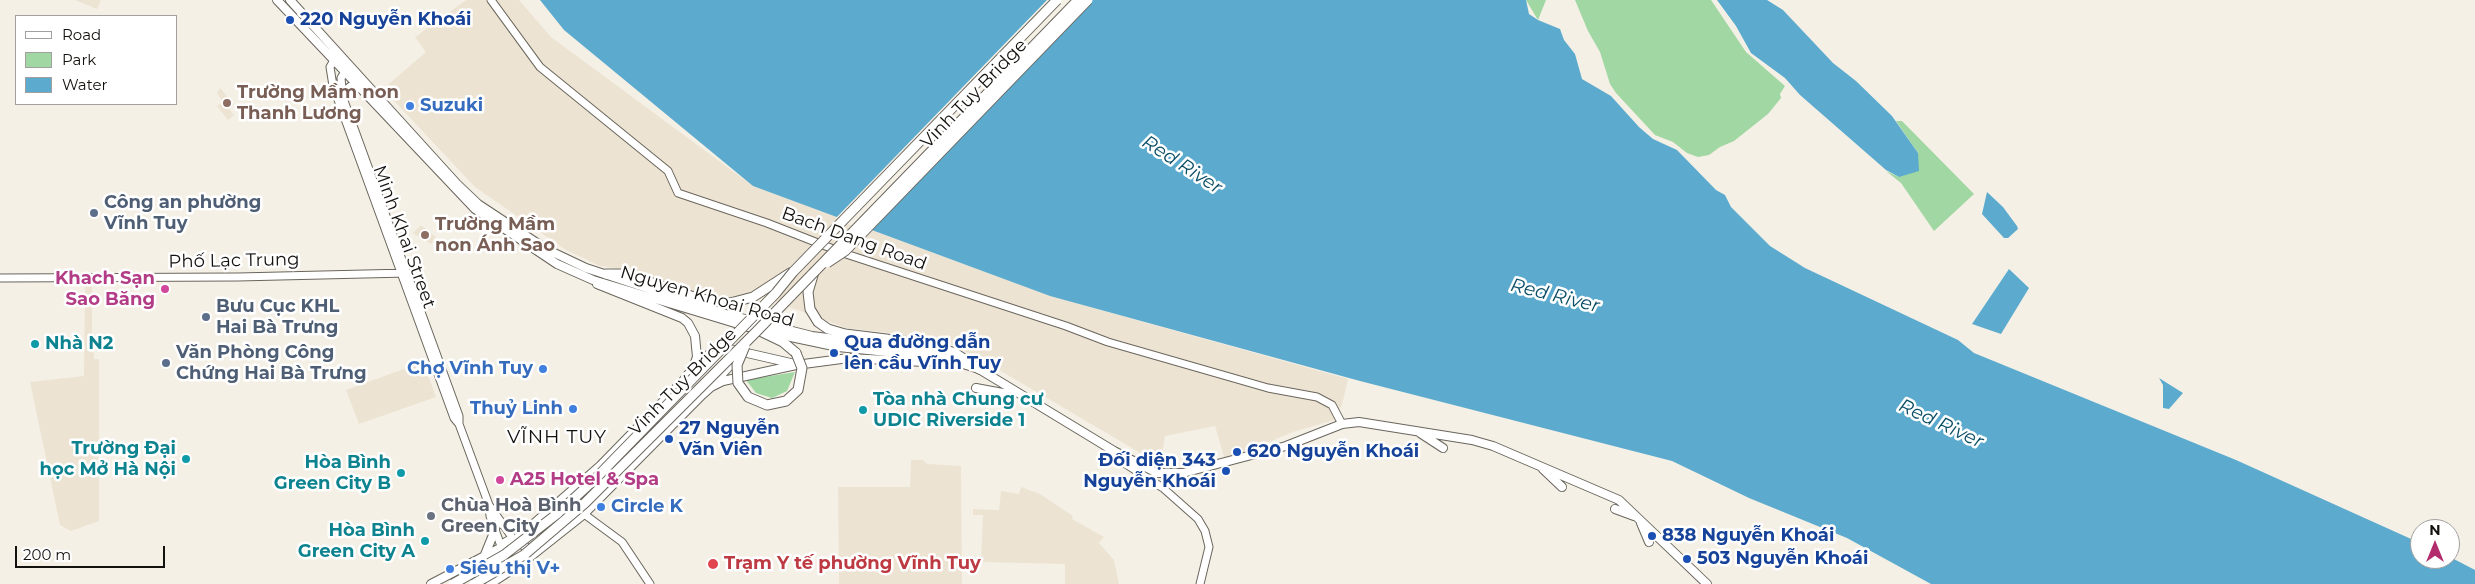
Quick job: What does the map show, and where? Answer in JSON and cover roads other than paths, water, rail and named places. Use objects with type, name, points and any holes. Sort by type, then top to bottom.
[{"type":"highway","name":"Vinh Tuy Bridge","points":[[793,272],[802,255],[1049,0]]},
{"type":"highway","name":"Vinh Tuy Bridge","points":[[453,584],[504,555],[594,480],[770,300],[793,272],[1057,0]]},
{"type":"highway","name":"Vinh Tuy Bridge","points":[[474,584],[524,555],[585,503],[757,331],[1078,0]]},
{"type":"highway","name":"Vinh Tuy Bridge","points":[[816,269],[834,260],[845,251],[1088,0]]},
{"type":"highway","points":[[816,269],[810,283],[809,303],[811,313],[820,324],[844,334],[924,343],[955,353],[979,369]]},
{"type":"highway","points":[[606,274],[620,274],[700,299],[730,303],[753,297],[793,272]]},
{"type":"highway","points":[[757,331],[783,342],[796,353],[800,361],[802,373],[796,393],[781,404],[767,405],[758,402],[743,392],[738,383],[736,372],[743,348],[757,331]]},
{"type":"main road","name":"Nguyen Khoai Road","points":[[277,0],[336,56]]},
{"type":"main road","name":"Nguyen Khoai Road","points":[[290,0],[347,68],[478,204],[546,249],[606,274],[684,302],[753,322],[812,336],[915,349],[979,369],[1012,391],[1114,451],[1156,472],[1183,473],[1286,446],[1342,424],[1359,422],[1417,432]]},
{"type":"main road","points":[[491,0],[540,67],[668,171],[678,193],[846,254],[1066,326],[1108,342],[1268,388],[1317,397],[1332,405],[1342,424]]},
{"type":"main road","name":"Minh Khai Street","points":[[336,56],[330,67],[331,80],[428,338],[454,418],[459,424],[489,505],[514,540]]},
{"type":"main road","name":"Nguyen Khoai Road","points":[[347,68],[356,85],[475,209],[538,253],[572,271],[593,280],[757,331],[838,347],[943,358]]},
{"type":"main road","name":"Minh Khai Street","points":[[347,68],[340,86],[343,98],[404,273]]},
{"type":"main road","points":[[343,98],[350,87],[356,85]]},
{"type":"main road","name":"Phố Lạc Trung","points":[[0,278],[404,273]]},
{"type":"main road","points":[[593,280],[597,285],[674,313],[688,323],[697,344],[693,368]]},
{"type":"main road","points":[[513,569],[501,563],[498,554],[505,542],[514,540],[570,494],[626,439],[693,368],[719,347],[796,365]]},
{"type":"main road","points":[[490,584],[513,569],[522,566],[526,560],[584,514],[630,470],[734,361],[734,350]]},
{"type":"main road","points":[[711,387],[728,378],[796,365],[856,358],[924,362],[943,358]]},
{"type":"main road","points":[[976,388],[1008,394],[1012,391]]},
{"type":"main road","points":[[1417,432],[1443,448]]},
{"type":"main road","points":[[1417,432],[1472,440],[1493,446],[1619,500],[1707,584]]},
{"type":"main road","points":[[626,439],[632,449],[638,454],[645,454]]},
{"type":"main road","points":[[1114,451],[1118,459],[1163,488],[1198,520],[1206,532],[1209,547],[1200,584]]},
{"type":"main road","points":[[611,454],[618,453],[623,456],[629,462],[630,470]]},
{"type":"main road","points":[[1540,466],[1562,487]]},
{"type":"main road","name":"Minh Khai Street","points":[[489,505],[490,516],[501,547]]},
{"type":"main road","points":[[1615,509],[1638,518],[1649,542]]},
{"type":"main road","points":[[584,514],[622,542],[650,584]]},
{"type":"main road","points":[[502,524],[528,528]]},
{"type":"main road","points":[[484,556],[495,530]]},
{"type":"main road","points":[[514,540],[526,548],[526,560]]},
{"type":"main road","points":[[431,584],[501,547]]},
{"type":"water","name":"Red River","points":[[540,0],[1526,0],[1529,14],[1560,29],[1564,40],[1575,54],[1582,79],[1611,96],[1639,127],[1653,139],[1677,150],[1716,190],[1725,195],[1731,207],[1770,246],[1805,268],[1958,340],[1974,353],[2236,460],[2410,538],[2410,569],[2460,569],[2460,562],[2475,570],[2475,584],[1931,584],[1847,538],[1749,498],[1672,461],[1360,381],[1050,296],[753,186],[564,30]]},
{"type":"water","points":[[1717,0],[1767,0],[1783,10],[1833,63],[1856,81],[1892,116],[1918,153],[1919,171],[1899,177],[1886,170],[1800,95],[1785,78],[1751,53],[1736,26]]},
{"type":"water","points":[[1987,192],[2003,207],[2017,226],[2018,229],[2008,238],[2004,238],[1982,214]]},
{"type":"water","points":[[2009,269],[2029,288],[2001,334],[1972,324]]},
{"type":"water","points":[[2159,378],[2183,393],[2169,409],[2163,408],[2163,385]]},
{"type":"place","name":"220 Nguyễn Khoái","points":[[290,20]]},
{"type":"place","name":"Trường Mầm non Thanh Lương","points":[[227,103]]},
{"type":"place","name":"Suzuki","points":[[410,106]]},
{"type":"place","name":"Công an phường Vĩnh Tuy","points":[[94,213]]},
{"type":"place","name":"Trường Mầm non Ánh Sao","points":[[425,235]]},
{"type":"place","name":"Khach Sạn Sao Băng","points":[[165,289]]},
{"type":"place","name":"Bưu Cục KHL Hai Bà Trưng","points":[[206,317]]},
{"type":"place","name":"Nhà N2","points":[[35,344]]},
{"type":"place","name":"Qua đường dẫn lên cầu Vĩnh Tuy","points":[[834,353]]},
{"type":"place","name":"Văn Phòng Công Chứng Hai Bà Trưng","points":[[166,363]]},
{"type":"place","name":"Chợ Vĩnh Tuy","points":[[543,369]]},
{"type":"place","name":"Thuỷ Linh","points":[[573,409]]},
{"type":"place","name":"Tòa nhà Chung cư UDIC Riverside 1","points":[[863,410]]},
{"type":"place","name":"27 Nguyễn Văn Viên","points":[[669,439]]},
{"type":"place","name":"620 Nguyễn Khoái","points":[[1237,452]]},
{"type":"place","name":"Trường Đại học Mở Hà Nội","points":[[186,459]]},
{"type":"place","name":"Đối diện 343 Nguyễn Khoái","points":[[1226,471]]},
{"type":"place","name":"Hòa Bình Green City B","points":[[401,473]]},
{"type":"place","name":"A25 Hotel & Spa","points":[[500,480]]},
{"type":"place","name":"Circle K","points":[[601,507]]},
{"type":"place","name":"Chùa Hoà Bình Green City","points":[[431,516]]},
{"type":"place","name":"838 Nguyễn Khoái","points":[[1652,536]]},
{"type":"place","name":"Hòa Bình Green City A","points":[[425,541]]},
{"type":"place","name":"503 Nguyễn Khoái","points":[[1687,559]]},
{"type":"place","name":"Trạm Y tế phường Vĩnh Tuy","points":[[713,564]]},
{"type":"place","name":"Siêu thị V+","points":[[450,569]]},
{"type":"district","name":"VĨNH TUY","points":[[557,437]]}]
